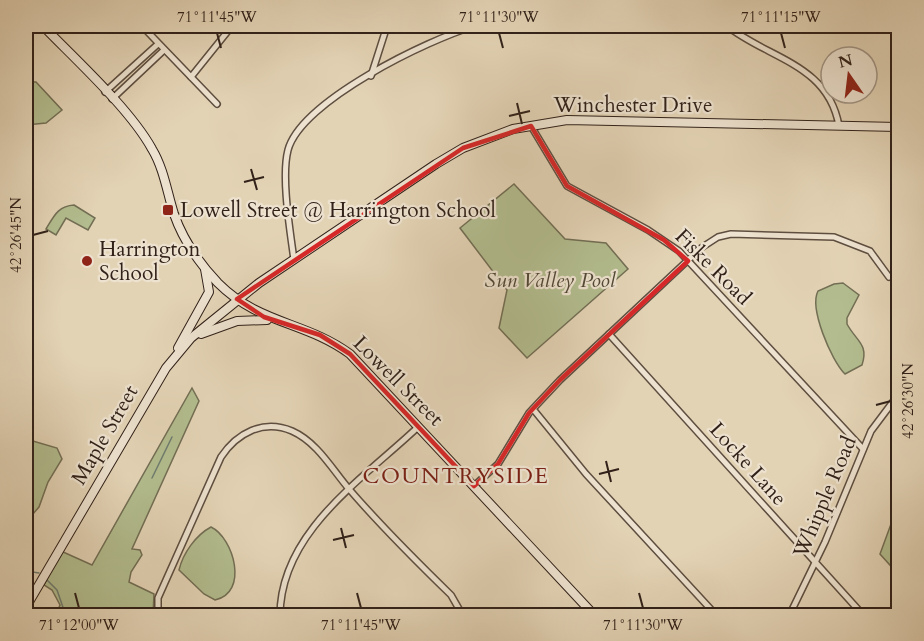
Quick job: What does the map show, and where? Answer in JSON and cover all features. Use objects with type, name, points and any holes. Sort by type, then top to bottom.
[{"type":"main road","name":"Lowell Street","points":[[43,26],[140,131],[153,152],[176,220],[188,245],[205,268],[237,300],[260,315],[327,339],[350,354],[590,614]]},
{"type":"main road","name":"Winchester Drive","points":[[237,300],[463,148],[531,126],[567,120],[610,119],[898,127]]},
{"type":"main road","points":[[173,357],[208,292],[205,268]]},
{"type":"main road","name":"Maple Street","points":[[26,607],[173,357],[182,346],[237,300]]},
{"type":"main road","points":[[182,346],[209,330],[237,321],[263,320],[294,326]]},
{"type":"street","points":[[142,26],[217,104]]},
{"type":"street","points":[[191,77],[232,26]]},
{"type":"street","points":[[371,76],[387,26]]},
{"type":"street","points":[[294,260],[286,172],[288,149],[298,130],[314,112],[371,76],[430,42],[475,26]]},
{"type":"street","points":[[727,26],[742,37],[800,67],[831,98],[839,126]]},
{"type":"street","points":[[892,26],[898,31]]},
{"type":"street","points":[[105,92],[158,44]]},
{"type":"street","points":[[112,99],[165,50]]},
{"type":"street","name":"Fiske Road","points":[[531,126],[567,186],[664,240],[688,261],[863,449]]},
{"type":"street","points":[[474,486],[498,464],[533,408],[609,334],[712,240],[726,235],[834,237],[870,251],[889,277]]},
{"type":"street","name":"Locke Lane","points":[[609,334],[864,615]]},
{"type":"street","name":"Whipple Road","points":[[789,615],[816,563],[863,449],[883,412],[898,396]]},
{"type":"street","points":[[533,408],[586,474],[717,615]]},
{"type":"street","points":[[158,615],[158,598],[220,457],[239,436],[267,427],[282,428],[298,434],[323,456],[349,489],[451,595],[463,615]]},
{"type":"street","points":[[280,615],[282,588],[294,556],[308,533],[349,489],[418,427]]},
{"type":"highlighted area","points":[[531,126],[567,186],[664,240],[688,261],[560,380],[529,413],[498,464],[474,486],[350,354],[320,335],[264,317],[237,299],[463,148]]},
{"type":"green space","points":[[36,82],[62,110],[46,123],[26,125],[26,84]]},
{"type":"green space","name":"Sun Valley Pool","points":[[514,184],[565,239],[606,243],[628,269],[527,358],[499,328],[507,290],[460,228]]},
{"type":"green space","points":[[74,205],[95,218],[88,230],[66,218],[56,235],[46,229],[60,210]]},
{"type":"green space","points":[[843,283],[859,295],[847,318],[847,324],[864,352],[862,365],[845,374],[828,346],[816,309],[818,291]]},
{"type":"green space","points":[[192,388],[199,401],[132,549],[140,550],[142,555],[131,572],[129,582],[154,594],[153,615],[56,615],[60,605],[52,590],[44,585],[61,551],[92,565]]},
{"type":"green space","points":[[26,439],[57,448],[62,459],[48,482],[39,507],[26,522]]},
{"type":"green space","points":[[898,505],[898,574],[880,554]]},
{"type":"green space","points":[[211,527],[226,542],[231,553],[235,577],[226,595],[215,600],[204,594],[179,570],[191,545]]},
{"type":"waterway","points":[[152,478],[172,437]]},
{"type":"waterway","points":[[26,571],[39,573]]},
{"type":"waterway","points":[[47,580],[57,590],[66,616]]},
{"type":"place","name":"Lowell Street @ Harrington School","points":[[168,210]]},
{"type":"place","name":"Harrington School","points":[[87,261]]},
{"type":"district","name":"COUNTRYSIDE","points":[[456,476]]}]
